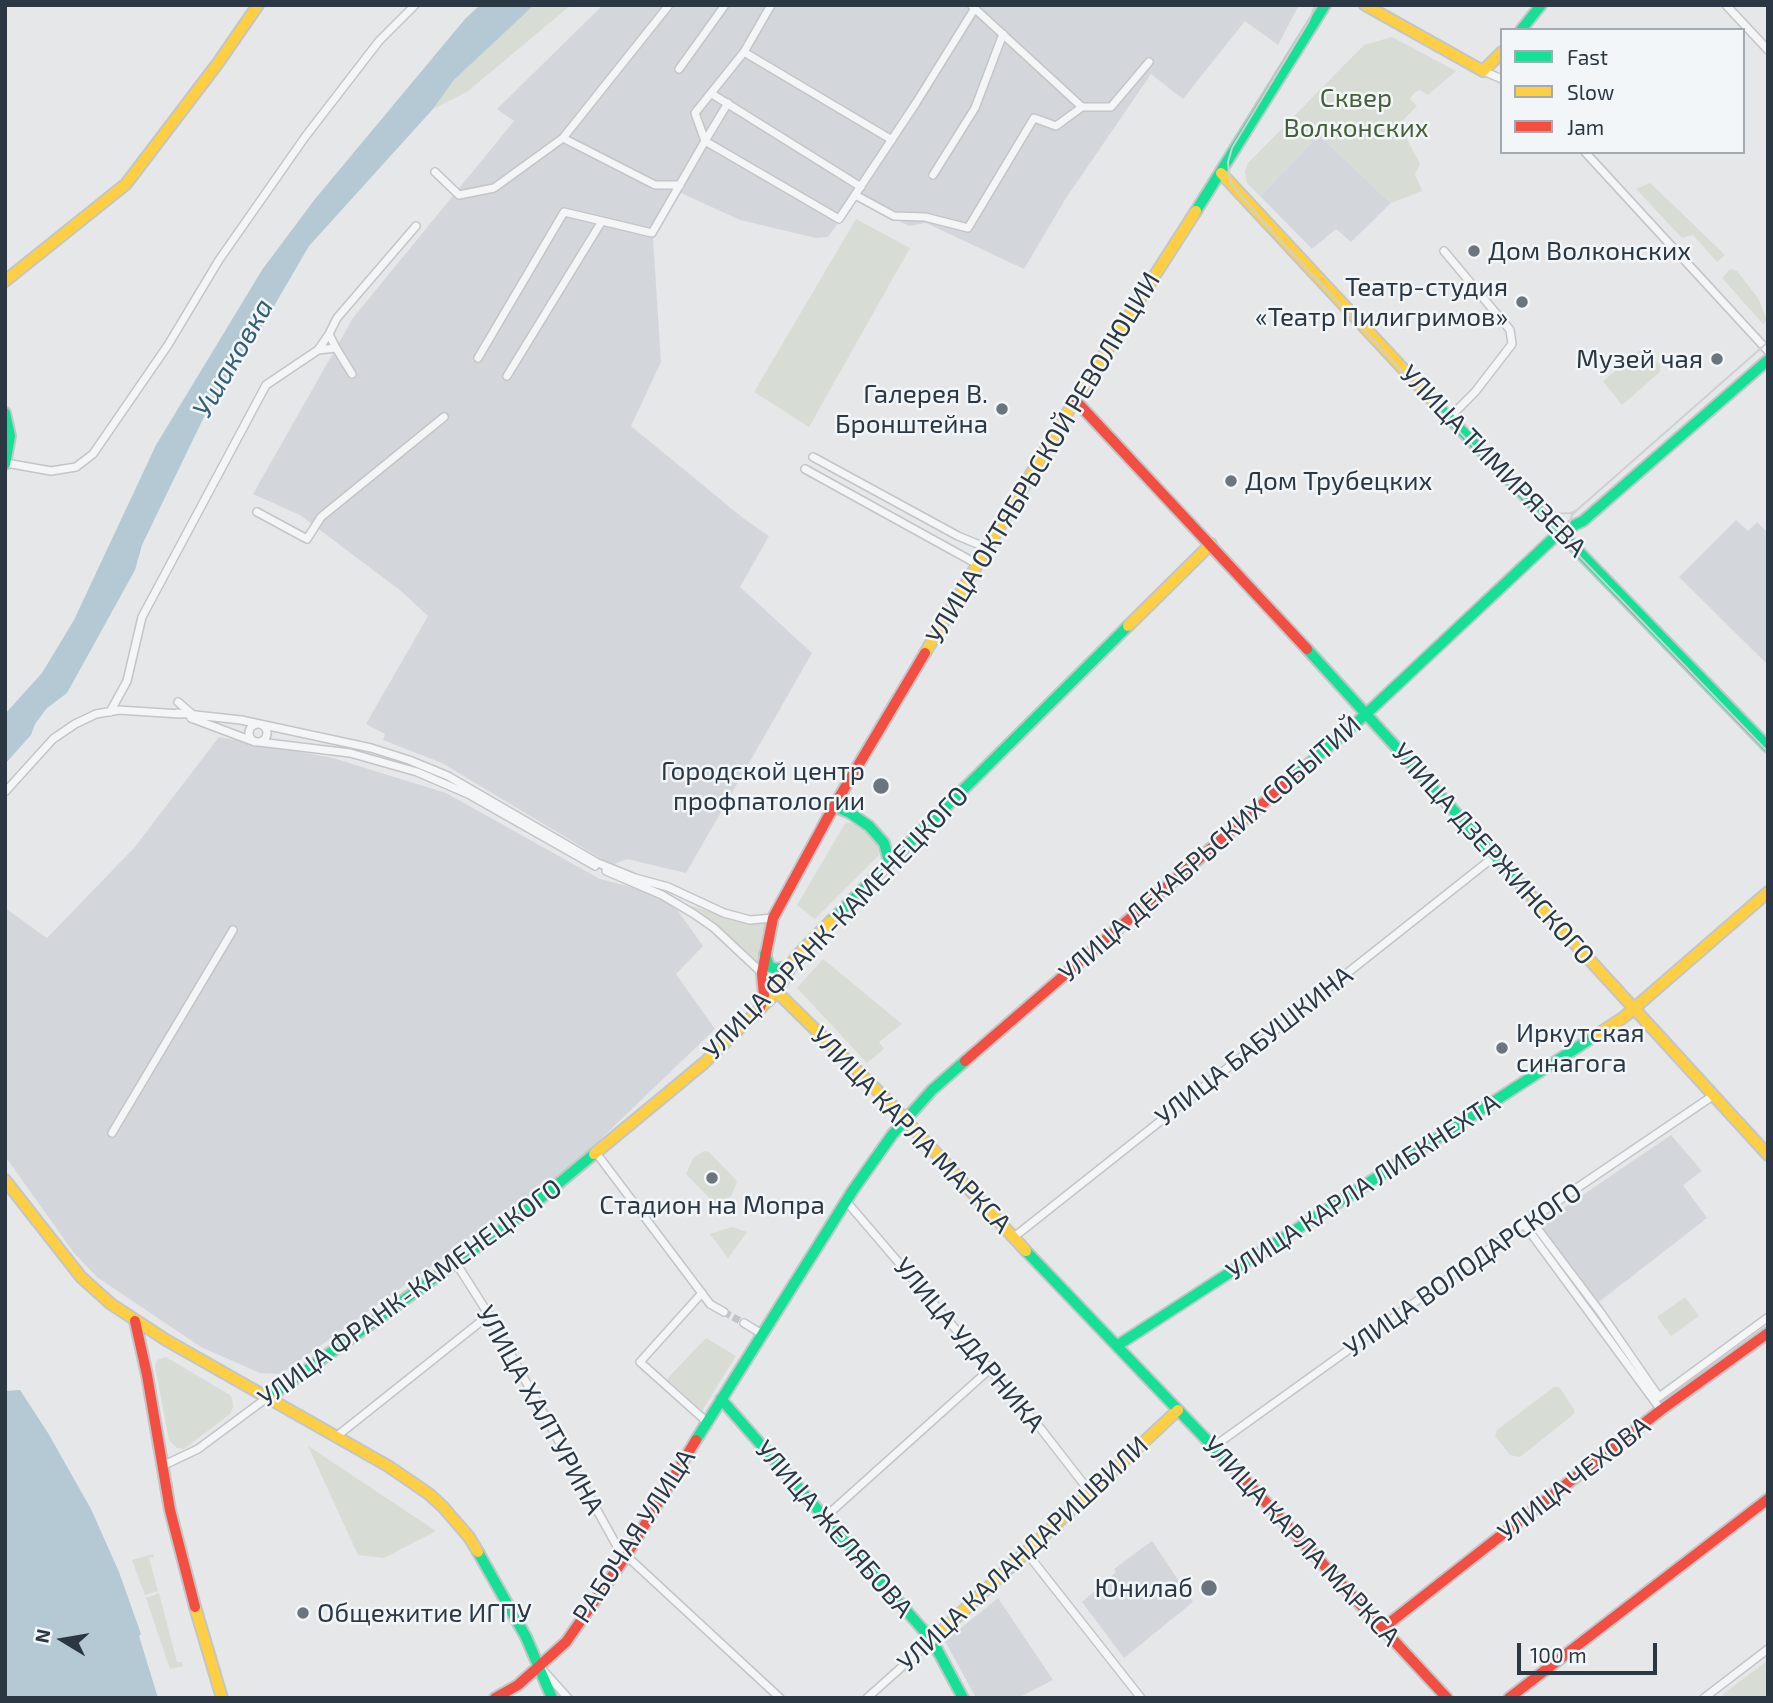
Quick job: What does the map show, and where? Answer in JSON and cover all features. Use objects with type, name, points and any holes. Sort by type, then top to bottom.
[{"type":"main road","points":[[5,281],[126,184],[218,63],[258,5]]},
{"type":"main road","name":"УЛИЦА ОКТЯБРЬСКОЙ РЕВОЛЮЦИИ","points":[[760,1010],[764,995],[762,973],[772,918],[834,806],[1075,400],[1325,5]]},
{"type":"main road","points":[[1365,5],[1483,71],[1500,53]]},
{"type":"main road","points":[[1523,28],[1541,5]]},
{"type":"main road","name":"УЛИЦА ТИМИРЯЗЕВА","points":[[1221,173],[1448,418],[1768,747]]},
{"type":"main road","name":"УЛИЦА ДЕКАБРЬСКИХ СОБЫТИЙ","points":[[721,1399],[846,1201],[905,1119],[932,1090],[1366,714],[1560,532],[1583,521],[1768,360]]},
{"type":"main road","name":"УЛИЦА ДЗЕРЖИНСКОГО","points":[[1075,400],[1212,544],[1768,1155]]},
{"type":"main road","points":[[5,413],[10,436],[5,464]]},
{"type":"main road","name":"УЛИЦА ФРАНК-КАМЕНЕЦКОГО","points":[[268,1396],[512,1222],[704,1063],[777,992],[789,967],[807,946],[889,862],[1212,544]]},
{"type":"main road","points":[[834,806],[850,813],[869,827],[884,843],[889,862]]},
{"type":"main road","name":"УЛИЦА КАРЛА ЛИБКНЕХТА","points":[[1118,1345],[1383,1175],[1634,1009],[1768,892]]},
{"type":"main road","points":[[765,954],[769,966],[775,970],[789,967]]},
{"type":"main road","name":"УЛИЦА КАРЛА МАРКСА","points":[[762,973],[777,992],[905,1119],[1447,1698]]},
{"type":"main road","points":[[5,1180],[81,1277],[105,1299],[135,1321],[337,1436],[420,1488],[460,1525],[502,1594],[539,1665],[552,1698]]},
{"type":"main road","points":[[135,1321],[170,1510],[222,1698]]},
{"type":"main road","name":"УЛИЦА ЧЕХОВА","points":[[1383,1628],[1661,1410],[1768,1333]]},
{"type":"main road","name":"РАБОЧАЯ УЛИЦА","points":[[539,1665],[566,1642],[626,1556],[721,1399]]},
{"type":"main road","name":"УЛИЦА ЖЕЛЯБОВА","points":[[721,1399],[932,1640],[963,1698]]},
{"type":"main road","name":"УЛИЦА КАЛАНДАРИШВИЛИ","points":[[932,1640],[1178,1410]]},
{"type":"main road","points":[[1509,1698],[1768,1499]]},
{"type":"main road","points":[[495,1698],[518,1685],[539,1665]]},
{"type":"street","points":[[5,464],[51,471],[76,467],[93,454],[168,345],[219,260],[305,137],[363,61],[415,5]]},
{"type":"street","points":[[435,172],[459,195],[494,188],[563,138],[669,5]]},
{"type":"street","points":[[679,69],[725,5]]},
{"type":"street","points":[[771,5],[744,52],[695,113],[705,141],[839,219],[892,141],[973,7],[1082,107]]},
{"type":"street","points":[[1726,5],[1768,50]]},
{"type":"street","points":[[933,175],[975,108],[1003,34]]},
{"type":"street","points":[[744,52],[892,141]]},
{"type":"street","points":[[857,196],[894,216],[925,217],[968,228],[1034,118],[1056,126],[1082,107],[1111,107],[1149,62]]},
{"type":"street","points":[[1483,71],[1500,78]]},
{"type":"street","points":[[712,94],[861,187]]},
{"type":"street","points":[[478,358],[564,212],[652,233],[727,103]]},
{"type":"street","points":[[563,138],[655,185],[680,185]]},
{"type":"street","points":[[1587,154],[1768,351]]},
{"type":"street","points":[[507,376],[602,221]]},
{"type":"street","points":[[110,712],[127,681],[142,617],[266,385],[318,350],[337,317],[416,226]]},
{"type":"street","points":[[1444,251],[1510,330],[1512,344],[1475,392],[1448,418]]},
{"type":"street","points":[[329,334],[352,374]]},
{"type":"street","points":[[318,350],[336,348]]},
{"type":"street","points":[[257,512],[307,539],[321,517],[442,419]]},
{"type":"street","points":[[813,457],[958,536],[987,548]]},
{"type":"street","points":[[804,469],[977,565]]},
{"type":"street","points":[[178,702],[192,715]]},
{"type":"street","points":[[5,792],[53,739],[96,714],[120,710],[177,713],[259,724],[372,748],[409,760],[448,776],[598,863],[635,878],[668,887],[724,913],[750,920],[772,918]]},
{"type":"street","name":"УЛИЦА КАРЛА МАРКСА","points":[[177,713],[257,742],[350,752],[417,772],[468,794],[586,862],[662,895],[694,914],[714,928],[762,973]]},
{"type":"street","points":[[259,724],[267,733],[265,738],[257,742],[249,736],[250,730],[259,724]]},
{"type":"street","name":"УЛИЦА БАБУШКИНА","points":[[1014,1237],[1495,856]]},
{"type":"street","points":[[112,1133],[233,930]]},
{"type":"street","name":"УЛИЦА ВОЛОДАРСКОГО","points":[[1213,1447],[1524,1224],[1714,1095]]},
{"type":"street","points":[[597,1154],[710,1304],[724,1312]]},
{"type":"street","name":"УЛИЦА УДАРНИКА","points":[[846,1201],[990,1369],[1090,1492]]},
{"type":"street","points":[[1524,1224],[1661,1410]]},
{"type":"street","points":[[1536,1228],[1601,1313],[1659,1397],[1767,1318]]},
{"type":"street","name":"УЛИЦА ХАЛТУРИНА","points":[[456,1263],[489,1315],[611,1538],[626,1556],[780,1698]]},
{"type":"street","points":[[702,1293],[640,1362],[707,1422]]},
{"type":"street","points":[[337,1436],[489,1315]]},
{"type":"street","points":[[744,1323],[762,1334]]},
{"type":"street","points":[[824,1518],[990,1369]]},
{"type":"street","name":"УЛИЦА ФРАНК-КАМЕНЕЦКОГО","points":[[162,1466],[198,1449],[268,1396]]},
{"type":"street","points":[[1026,1552],[1141,1698]]},
{"type":"street","name":"УЛИЦА КАЛАНДАРИШВИЛИ","points":[[867,1698],[932,1640]]},
{"type":"street","points":[[1703,1698],[1768,1649]]},
{"type":"street","points":[[539,1665],[568,1698]]},
{"type":"shaded area","points":[[603,5],[1299,5],[1278,45],[1245,21],[1183,99],[1151,74],[1066,198],[1024,269],[926,223],[909,226],[856,199],[828,237],[816,238],[740,220],[681,193],[653,239],[661,362],[631,426],[743,518],[769,536],[740,587],[812,653],[686,873],[627,859],[612,865],[442,763],[383,740],[385,734],[366,724],[428,616],[401,591],[300,515],[253,494],[353,318],[514,121],[497,109]]},
{"type":"shaded area","points":[[1319,135],[1391,203],[1351,242],[1336,229],[1312,249],[1260,196]]},
{"type":"shaded area","points":[[1736,520],[1748,531],[1757,522],[1768,533],[1768,665],[1679,577]]},
{"type":"shaded area","points":[[219,737],[333,758],[446,793],[600,879],[662,895],[678,911],[703,946],[676,974],[715,1029],[580,1159],[281,1374],[260,1373],[201,1347],[97,1277],[74,1253],[5,1156],[5,908],[47,938],[134,848]]},
{"type":"shaded area","points":[[1671,1135],[1702,1171],[1683,1185],[1707,1218],[1595,1305],[1537,1226]]},
{"type":"shaded area","points":[[1152,1541],[1193,1602],[1124,1658],[1082,1602],[1116,1572],[1114,1569]]},
{"type":"shaded area","points":[[998,1598],[1053,1680],[1018,1698],[976,1698],[945,1641]]},
{"type":"green space","points":[[534,5],[571,5],[467,92],[433,109],[454,80]]},
{"type":"green space","name":"Сквер Волконских","points":[[1392,37],[1456,71],[1428,95],[1420,90],[1415,92],[1410,99],[1417,106],[1399,124],[1420,164],[1415,174],[1422,191],[1391,203],[1319,135],[1260,196],[1247,183],[1245,172],[1248,163],[1364,45]]},
{"type":"green space","points":[[1650,183],[1725,255],[1717,262],[1693,235],[1682,238],[1636,189]]},
{"type":"green space","points":[[856,219],[910,248],[809,427],[754,392]]},
{"type":"green space","points":[[1730,269],[1737,271],[1758,298],[1767,320],[1763,324],[1722,278]]},
{"type":"green space","points":[[1639,351],[1643,351],[1660,365],[1660,372],[1622,405],[1603,381]]},
{"type":"green space","points":[[846,822],[869,833],[877,844],[879,855],[815,919],[797,905]]},
{"type":"green space","points":[[688,905],[749,923],[767,921],[758,965],[725,933]]},
{"type":"green space","points":[[823,959],[902,1024],[879,1042],[884,1049],[867,1063],[797,988]]},
{"type":"green space","name":"Стадион на Мопра","points":[[704,1151],[709,1152],[737,1181],[732,1195],[720,1204],[715,1204],[686,1174],[693,1158]]},
{"type":"green space","points":[[732,1227],[747,1232],[728,1258],[710,1234]]},
{"type":"green space","points":[[1685,1297],[1699,1316],[1671,1336],[1657,1317]]},
{"type":"green space","points":[[706,1338],[736,1356],[702,1411],[667,1379]]},
{"type":"green space","points":[[166,1357],[232,1398],[233,1407],[230,1414],[184,1449],[177,1448],[169,1440],[155,1366],[157,1360]]},
{"type":"green space","points":[[1554,1387],[1559,1387],[1574,1409],[1574,1414],[1520,1457],[1510,1455],[1495,1436],[1497,1430]]},
{"type":"green space","points":[[308,1446],[436,1531],[384,1558],[358,1555]]},
{"type":"green space","points":[[153,1554],[154,1557],[149,1558],[158,1591],[145,1595],[132,1560]]},
{"type":"green space","points":[[159,1593],[177,1662],[182,1662],[183,1666],[170,1669],[146,1598]]},
{"type":"green space","points":[[1768,1660],[1768,1698],[1725,1698],[1723,1694]]},
{"type":"water","name":"Ушаковка","points":[[480,5],[534,5],[454,80],[433,109],[309,246],[260,330],[203,419],[142,545],[135,570],[67,693],[47,708],[35,724],[31,735],[5,764],[5,714],[42,673],[74,620],[156,445],[262,270],[315,199],[465,19]]},
{"type":"water","points":[[20,1390],[91,1509],[119,1572],[141,1634],[139,1636],[158,1698],[5,1698],[5,1391]]},
{"type":"tunnel","points":[[724,1312],[744,1323]]},
{"type":"tram line","points":[[1315,5],[1309,21],[1232,148],[1228,162],[1230,182],[1265,224],[1447,419],[1768,752]]},
{"type":"tram line","points":[[1573,549],[1568,527],[1572,515],[1768,342]]},
{"type":"tram line","points":[[1542,513],[1549,520],[1550,514],[1577,510]]},
{"type":"traffic: fast","points":[[1196,211],[1325,5]]},
{"type":"traffic: fast","points":[[1523,28],[1541,5]]},
{"type":"traffic: fast","points":[[1297,774],[1366,714],[1560,532],[1583,521],[1768,360]]},
{"type":"traffic: fast","points":[[1434,402],[1768,747]]},
{"type":"traffic: fast","points":[[5,413],[10,436],[5,464]]},
{"type":"traffic: fast","points":[[831,921],[1128,626]]},
{"type":"traffic: fast","points":[[1307,649],[1524,888]]},
{"type":"traffic: fast","points":[[834,806],[869,826],[884,843],[889,861]]},
{"type":"traffic: fast","points":[[765,954],[769,966],[775,969],[789,967]]},
{"type":"traffic: fast","points":[[1118,1345],[1598,1034]]},
{"type":"traffic: fast","points":[[696,1440],[853,1190],[892,1135],[932,1090],[965,1061]]},
{"type":"traffic: fast","points":[[269,1397],[512,1222],[594,1154]]},
{"type":"traffic: fast","points":[[1026,1251],[1246,1481]]},
{"type":"traffic: fast","points":[[721,1399],[932,1640],[963,1698]]},
{"type":"traffic: fast","points":[[478,1552],[526,1637],[552,1698]]},
{"type":"traffic: slow","points":[[5,281],[126,184],[218,63],[258,5]]},
{"type":"traffic: slow","points":[[1365,5],[1483,71],[1500,54]]},
{"type":"traffic: slow","points":[[1221,173],[1434,402]]},
{"type":"traffic: slow","points":[[925,653],[1075,400],[1196,211]]},
{"type":"traffic: slow","points":[[1128,626],[1211,544]]},
{"type":"traffic: slow","points":[[1524,888],[1768,1155]]},
{"type":"traffic: slow","points":[[1598,1034],[1624,1017],[1768,892]]},
{"type":"traffic: slow","points":[[594,1154],[704,1063],[777,992],[796,957],[831,921]]},
{"type":"traffic: slow","points":[[762,973],[777,992],[890,1103],[1026,1251]]},
{"type":"traffic: slow","points":[[5,1180],[81,1277],[111,1304],[166,1340],[388,1466],[443,1507],[469,1537],[478,1552]]},
{"type":"traffic: slow","points":[[932,1640],[1178,1410]]},
{"type":"traffic: slow","points":[[195,1607],[222,1698]]},
{"type":"traffic: jam","points":[[1075,400],[1307,649]]},
{"type":"traffic: jam","points":[[760,1008],[764,995],[762,973],[773,918],[834,806],[925,653]]},
{"type":"traffic: jam","points":[[965,1061],[1297,774]]},
{"type":"traffic: jam","points":[[135,1321],[170,1510],[195,1607]]},
{"type":"traffic: jam","points":[[1383,1628],[1661,1410],[1768,1333]]},
{"type":"traffic: jam","points":[[495,1698],[518,1685],[566,1642],[626,1556],[696,1440]]},
{"type":"traffic: jam","points":[[1246,1481],[1447,1698]]},
{"type":"traffic: jam","points":[[1509,1698],[1768,1499]]},
{"type":"place","name":"Дом Волконских","points":[[1474,251]]},
{"type":"place","name":"Театр-студия «Театр Пилигримов»","points":[[1522,302]]},
{"type":"place","name":"Музей чая","points":[[1717,359]]},
{"type":"place","name":"Галерея В. Бронштейна","points":[[1002,409]]},
{"type":"place","name":"Дом Трубецких","points":[[1231,481]]},
{"type":"place","name":"Городской центр профпатологии","points":[[881,786]]},
{"type":"place","name":"Иркутская синагога","points":[[1502,1048]]},
{"type":"place","name":"Стадион на Мопра","points":[[712,1178]]},
{"type":"place","name":"Юнилаб","points":[[1209,1588]]},
{"type":"place","name":"Общежитие ИГПУ","points":[[303,1613]]}]
